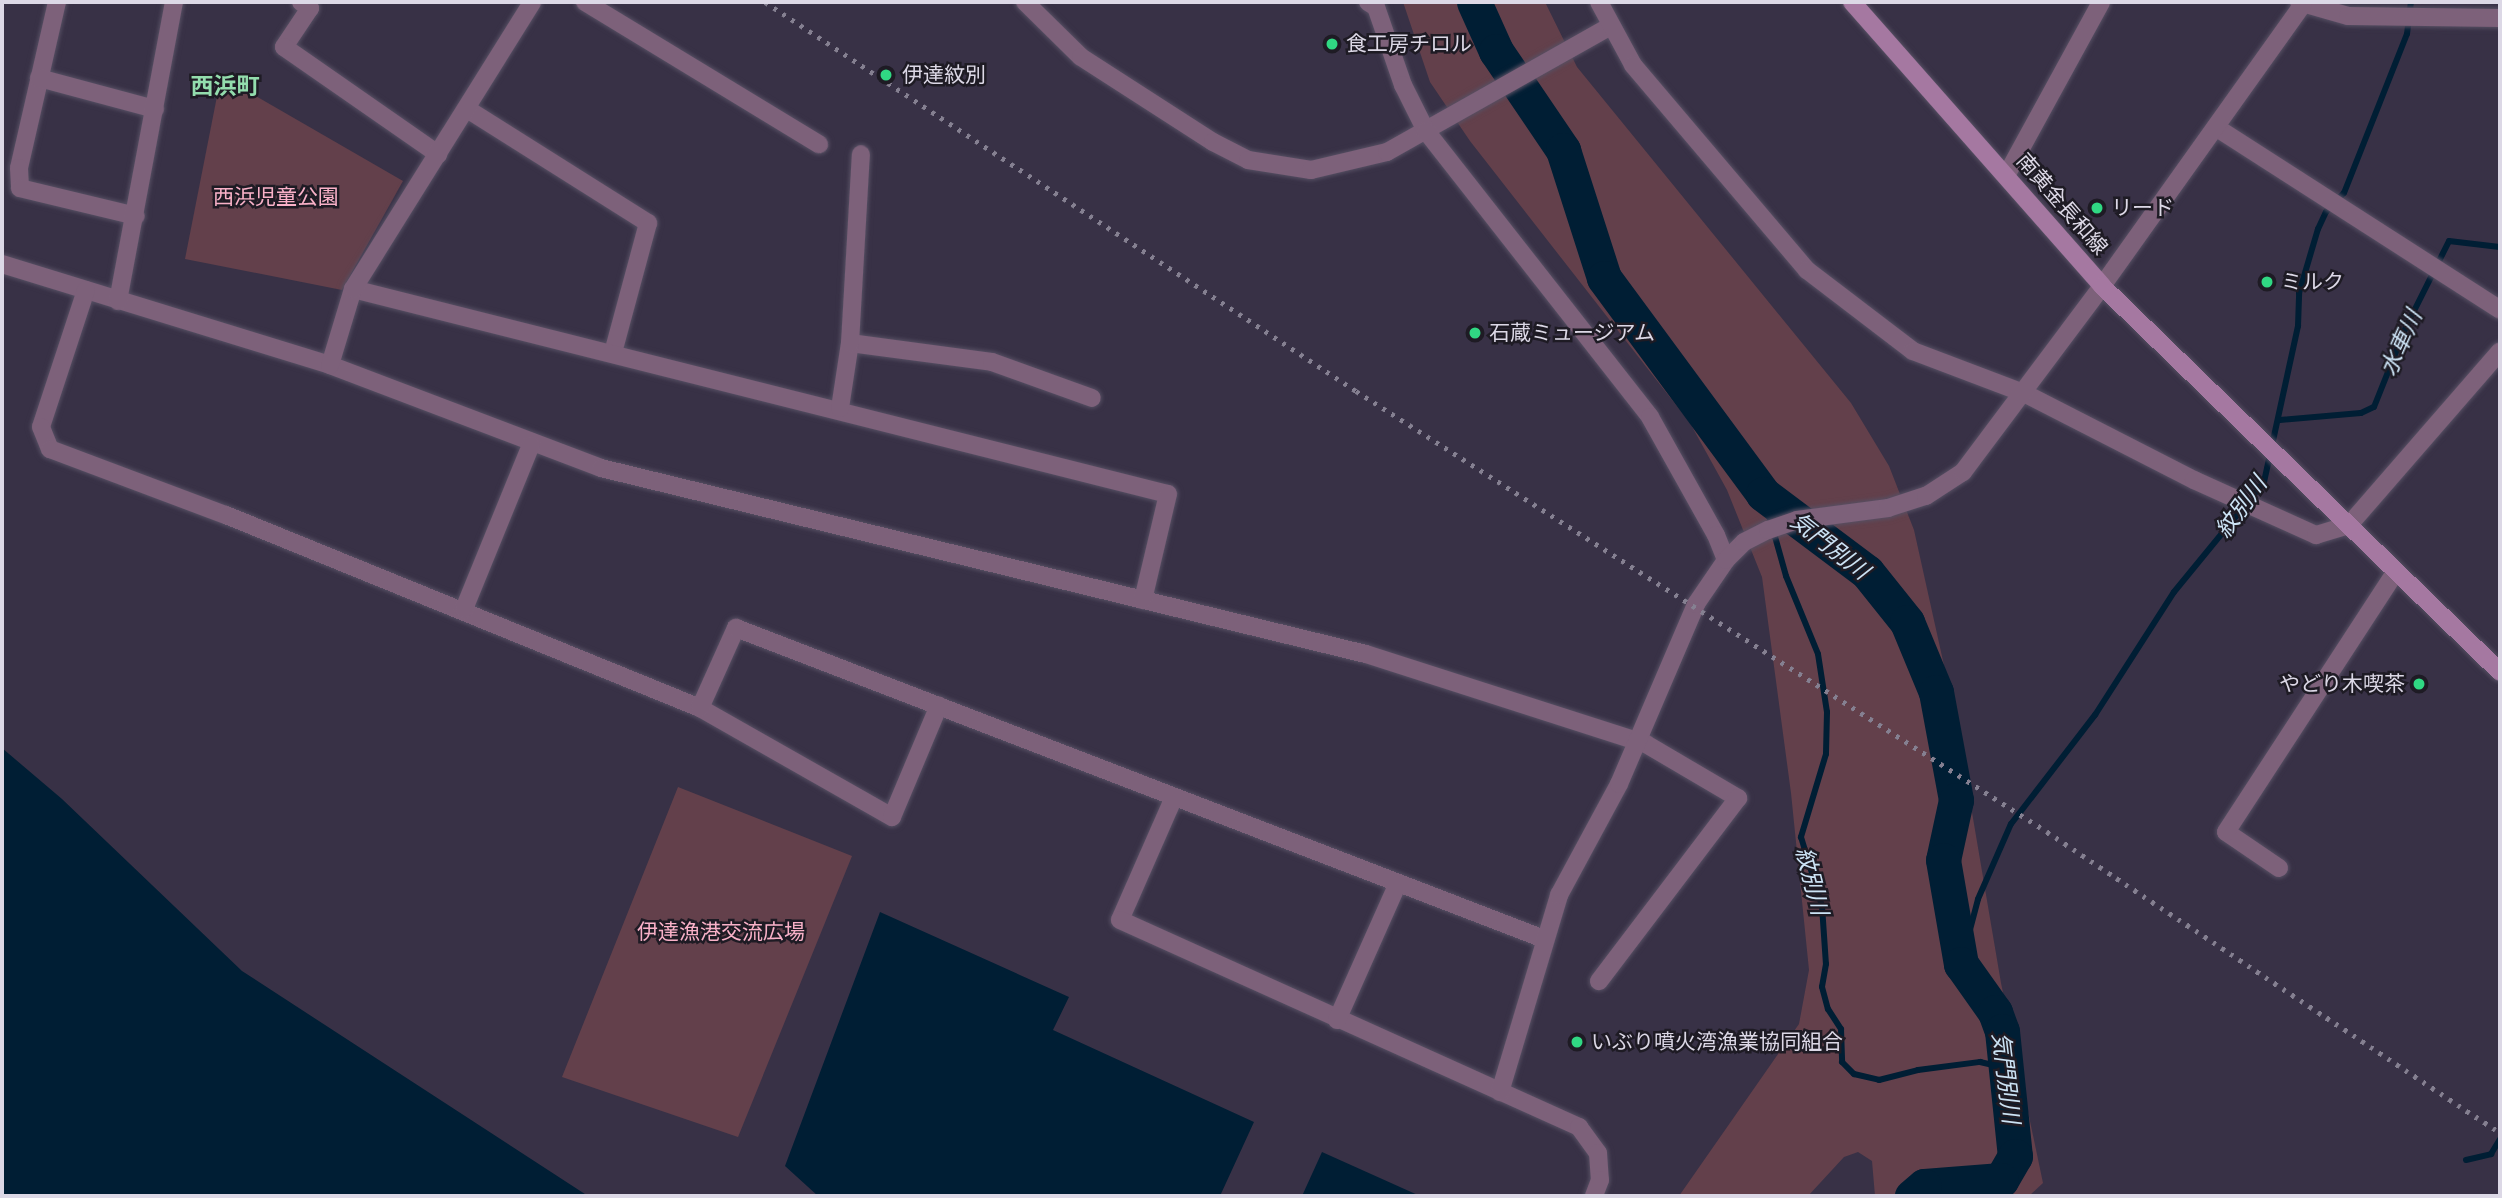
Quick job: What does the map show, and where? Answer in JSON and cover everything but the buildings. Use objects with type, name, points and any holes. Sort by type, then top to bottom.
[{"type":"main road","name":"南黄金長和線","points":[[1852,2],[2007,174],[2102,286],[2249,424],[2349,525]]},
{"type":"main road","points":[[2349,525],[2500,672]]},
{"type":"street","points":[[57,2],[19,168],[20,188],[136,216]]},
{"type":"street","points":[[118,301],[136,216],[172,2]]},
{"type":"street","points":[[330,365],[353,289],[532,2]]},
{"type":"street","points":[[585,2],[819,144]]},
{"type":"street","points":[[1025,2],[1080,57],[1213,142],[1248,160],[1311,170],[1336,167],[1388,152],[1447,116],[1611,26]]},
{"type":"street","points":[[1368,2],[1376,7],[1403,85],[1426,131],[1650,417],[1716,535],[1726,560]]},
{"type":"street","points":[[1599,2],[1633,65],[1807,270],[1913,351],[2026,394],[2223,494],[2316,535],[2349,525],[2500,351]]},
{"type":"street","points":[[2007,174],[2101,2]]},
{"type":"street","points":[[1500,1093],[1559,895],[1619,784],[1696,604],[1726,560],[1744,542],[1797,520],[1888,508],[1926,496],[1963,472],[2026,394],[2217,128],[2301,3],[2325,13],[2386,19],[2500,18]]},
{"type":"street","points":[[308,4],[284,47],[438,154]]},
{"type":"street","points":[[39,78],[155,109]]},
{"type":"street","points":[[467,109],[648,223],[613,354]]},
{"type":"street","points":[[2217,128],[2500,310]]},
{"type":"street","points":[[840,408],[850,343],[861,154]]},
{"type":"street","points":[[2,264],[330,365],[531,445],[601,468],[1366,654],[1637,740],[1692,768],[1738,798],[1599,981]]},
{"type":"street","points":[[353,289],[840,408],[1168,494],[1143,600]]},
{"type":"street","points":[[86,290],[41,426],[50,449],[464,609],[700,708],[892,817],[939,705]]},
{"type":"street","points":[[850,343],[992,362],[1092,398]]},
{"type":"street","points":[[464,609],[531,445]]},
{"type":"street","points":[[2279,868],[2226,832],[2396,571]]},
{"type":"street","points":[[700,708],[737,628],[1397,885],[1544,939]]},
{"type":"street","points":[[1174,797],[1120,920],[1579,1127],[1598,1153],[1600,1180],[1594,1196]]},
{"type":"street","points":[[1337,1020],[1397,885]]},
{"type":"green space","points":[[1403,2],[1545,2],[1577,67],[1851,403],[1889,466],[1914,530],[1957,724],[2001,983],[2043,1183],[2029,1196],[1875,1196],[1872,1161],[1858,1152],[1844,1157],[1808,1196],[1679,1196],[1799,1024],[1809,970],[1791,793],[1762,577],[1727,490],[1690,423],[1470,141],[1430,82]]},
{"type":"green space","name":"西浜児童公園","points":[[221,76],[403,181],[342,290],[185,259]]},
{"type":"green space","name":"伊達漁港交流広場","points":[[678,787],[852,856],[738,1137],[562,1077]]},
{"type":"water","points":[[2,748],[62,799],[242,971],[588,1196],[2,1196]]},
{"type":"water","points":[[880,912],[1069,997],[1053,1030],[1254,1122],[1220,1196],[818,1196],[785,1166]]},
{"type":"water","points":[[1322,1152],[1420,1196],[1302,1196]]},
{"type":"waterway","name":"気門別川","points":[[1474,2],[1496,51],[1563,150],[1604,278],[1763,494],[1867,572],[1907,622],[1936,692],[1956,800],[1943,860],[1961,964],[1995,1012],[2002,1031],[2015,1156],[2001,1180],[1924,1186],[1912,1196]]},
{"type":"waterway","name":"紋別川","points":[[1961,964],[1978,899],[2011,824],[2095,715],[2174,592],[2264,482],[2298,326],[2299,293],[2318,229],[2326,212],[2344,193],[2407,34],[2411,2]]},
{"type":"waterway","name":"水車川","points":[[2280,420],[2361,413],[2374,407],[2406,327],[2449,241],[2500,247]]},
{"type":"waterway","name":"紋別川","points":[[1763,494],[1786,576],[1818,654],[1827,712],[1826,754],[1801,837],[1822,906],[1826,964],[1822,987],[1828,1009],[1841,1029],[1842,1062],[1854,1074],[1879,1080],[1918,1070],[1980,1062],[2006,1068]]},
{"type":"waterway","points":[[2466,1160],[2491,1154],[2500,1139]]},
{"type":"railway","points":[[765,2],[1356,391],[2038,826],[2500,1133]]},
{"type":"place","name":"食工房チロル","points":[[1332,44]]},
{"type":"place","name":"伊達紋別","points":[[886,75]]},
{"type":"place","name":"リード","points":[[2097,208]]},
{"type":"place","name":"ミルク","points":[[2267,282]]},
{"type":"place","name":"石蔵ミュージアム","points":[[1475,333]]},
{"type":"place","name":"やどり木喫茶","points":[[2419,684]]},
{"type":"place","name":"いぶり噴火湾漁業協同組合","points":[[1577,1042]]},
{"type":"district","name":"西浜町","points":[[225,86]]}]
